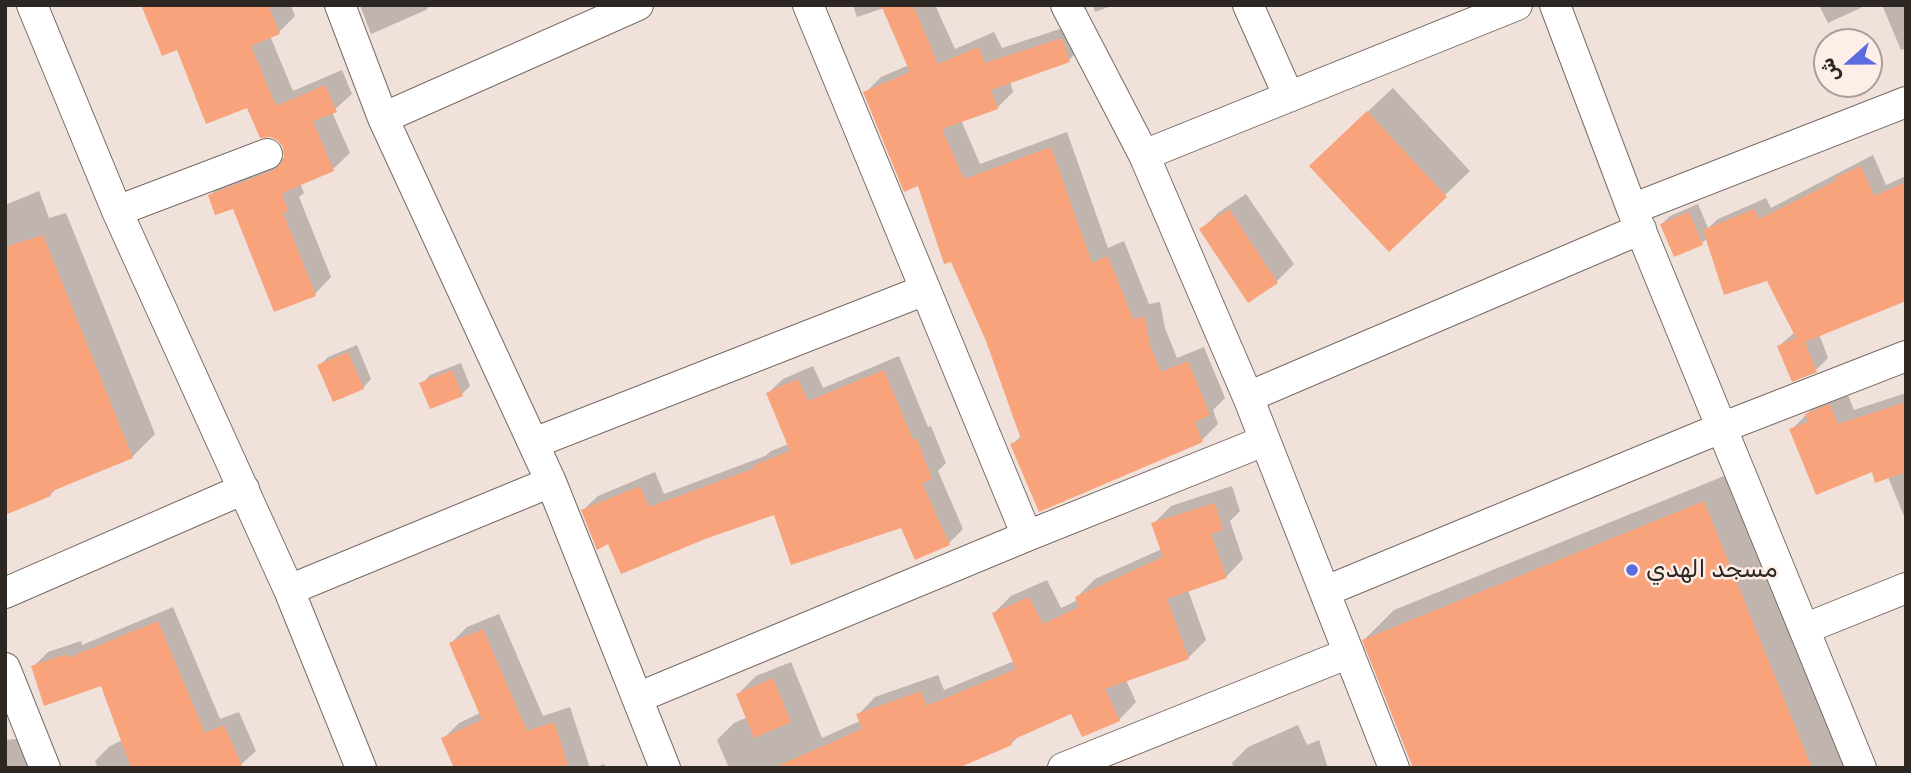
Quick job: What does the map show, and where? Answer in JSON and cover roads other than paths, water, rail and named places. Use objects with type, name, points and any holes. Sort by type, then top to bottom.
[{"type":"street","points":[[32,5],[117,211],[289,590],[361,768]]},
{"type":"street","points":[[340,5],[383,118],[551,482],[665,768]]},
{"type":"street","points":[[383,118],[638,5]]},
{"type":"street","points":[[808,5],[1027,536]]},
{"type":"street","points":[[1066,5],[1144,155],[1248,397],[1394,768]]},
{"type":"street","points":[[1248,5],[1289,97]]},
{"type":"street","points":[[1144,155],[1517,5]]},
{"type":"street","points":[[1555,5],[1637,219],[1861,768]]},
{"type":"street","points":[[1248,397],[1637,219],[1906,102]]},
{"type":"street","points":[[117,211],[267,154]]},
{"type":"street","points":[[534,443],[925,290]]},
{"type":"street","points":[[1325,591],[1721,428],[1906,356]]},
{"type":"street","points":[[637,698],[1264,441]]},
{"type":"street","points":[[289,590],[551,482]]},
{"type":"street","points":[[5,593],[244,489]]},
{"type":"street","points":[[1804,629],[1906,588]]},
{"type":"street","points":[[1063,768],[1349,653]]},
{"type":"street","points":[[5,668],[45,768]]},
{"type":"place","name":"مسجد الهدي","points":[[1632,570]]}]
